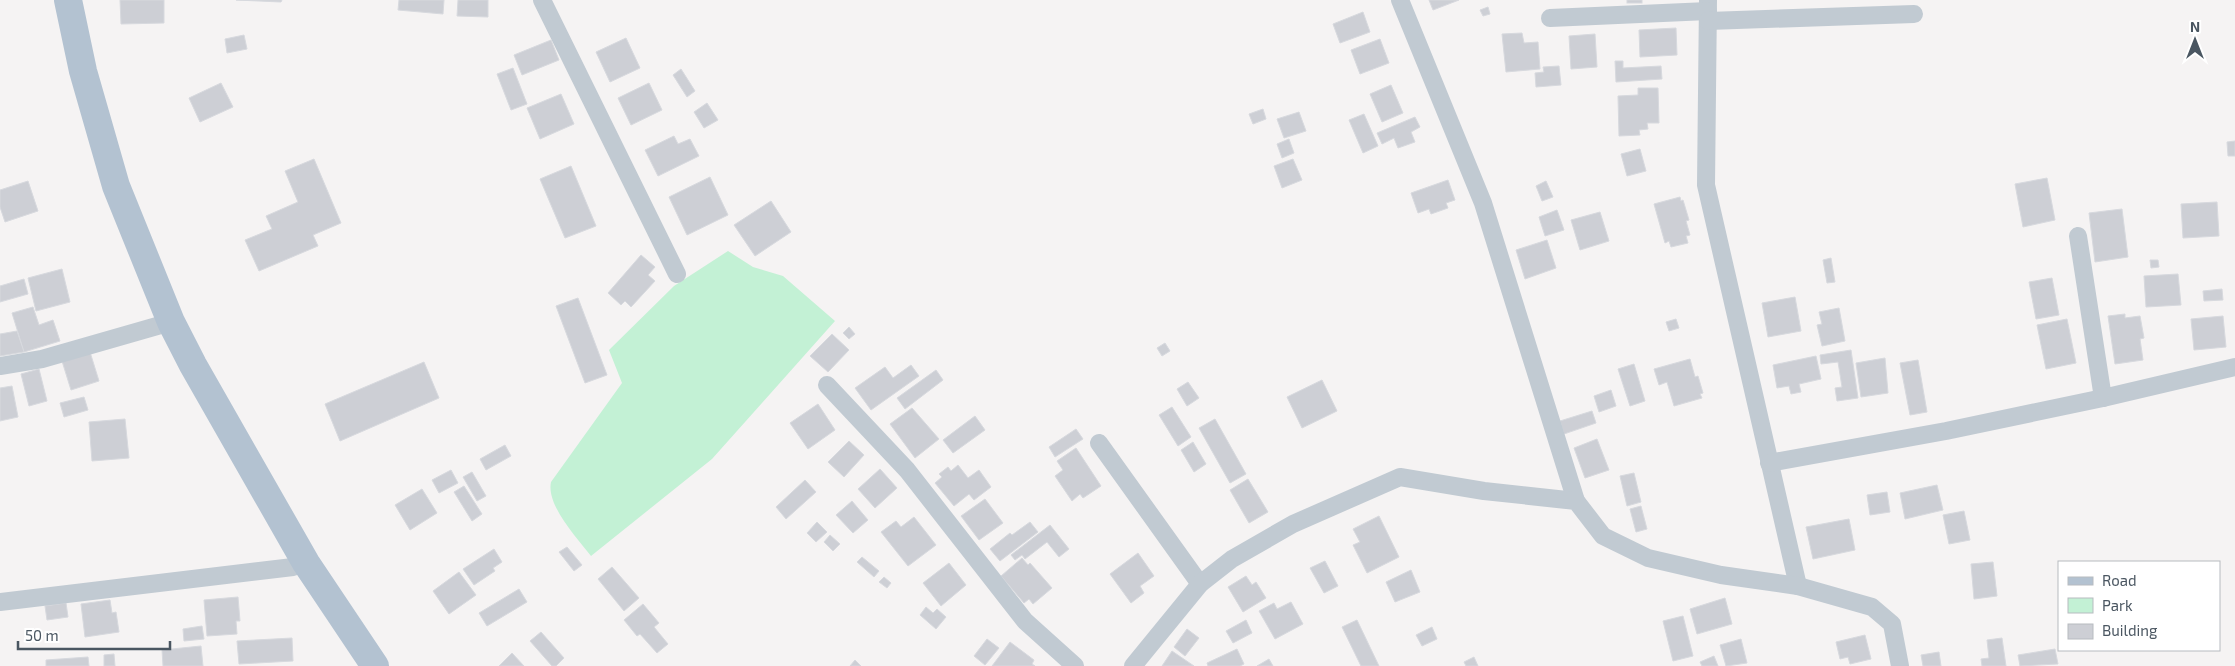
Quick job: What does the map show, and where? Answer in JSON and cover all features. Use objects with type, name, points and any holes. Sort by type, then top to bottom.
[{"type":"main road","points":[[68,0],[82,71],[116,186],[171,322],[193,365],[306,563],[375,666]]},
{"type":"street","points":[[542,0],[677,274]]},
{"type":"street","points":[[1400,0],[1483,203],[1576,501],[1603,536],[1648,558],[1721,575],[1798,586],[1872,607],[1892,624],[1900,666]]},
{"type":"street","points":[[1708,11],[1706,185],[1798,586]]},
{"type":"street","points":[[1550,18],[1708,11],[1914,14]]},
{"type":"street","points":[[2078,236],[2103,398]]},
{"type":"street","points":[[0,366],[42,359],[171,322]]},
{"type":"street","points":[[1769,462],[1946,431],[2103,398],[2235,367]]},
{"type":"street","points":[[827,386],[906,470],[1025,621],[1074,666]]},
{"type":"street","points":[[1099,443],[1200,584]]},
{"type":"street","points":[[1133,666],[1200,584],[1232,559],[1293,524],[1400,477],[1484,491],[1576,501]]},
{"type":"street","points":[[0,602],[283,568],[306,563]]},
{"type":"green space","points":[[728,251],[753,267],[783,276],[835,321],[712,459],[591,556],[558,511],[553,501],[551,482],[622,383],[609,350],[674,286]]},
{"type":"building","points":[[120,0],[164,0],[164,23],[121,24]]},
{"type":"building","points":[[236,0],[282,0],[281,2]]},
{"type":"building","points":[[399,0],[444,0],[443,14],[398,10]]},
{"type":"building","points":[[458,0],[488,0],[488,17],[457,16]]},
{"type":"building","points":[[1429,0],[1459,0],[1433,10]]},
{"type":"building","points":[[1627,0],[1642,0],[1642,3],[1627,3]]},
{"type":"building","points":[[1488,7],[1490,14],[1483,16],[1480,10]]},
{"type":"building","points":[[1363,12],[1370,32],[1340,43],[1333,24]]},
{"type":"building","points":[[1676,28],[1677,55],[1640,57],[1639,30]]},
{"type":"building","points":[[1522,33],[1524,43],[1538,42],[1540,69],[1506,72],[1502,34]]},
{"type":"building","points":[[1595,34],[1597,67],[1571,69],[1569,36]]},
{"type":"building","points":[[244,35],[247,49],[227,53],[225,39]]},
{"type":"building","points":[[626,38],[640,68],[610,82],[596,52]]},
{"type":"building","points":[[1380,39],[1389,63],[1360,74],[1351,50]]},
{"type":"building","points":[[551,40],[559,60],[522,75],[514,55]]},
{"type":"building","points":[[1615,61],[1623,61],[1623,68],[1661,66],[1662,79],[1616,82]]},
{"type":"building","points":[[1559,66],[1561,85],[1536,87],[1535,73],[1544,72],[1543,67]]},
{"type":"building","points":[[513,68],[527,104],[511,110],[497,74]]},
{"type":"building","points":[[681,69],[695,91],[687,97],[673,75]]},
{"type":"building","points":[[221,83],[233,107],[200,122],[189,98]]},
{"type":"building","points":[[649,83],[662,110],[631,125],[618,98]]},
{"type":"building","points":[[1391,85],[1403,113],[1382,122],[1370,94]]},
{"type":"building","points":[[1638,88],[1658,88],[1659,123],[1647,123],[1648,129],[1639,130],[1640,135],[1619,136],[1618,96],[1638,95]]},
{"type":"building","points":[[561,94],[574,124],[540,139],[527,108]]},
{"type":"building","points":[[707,103],[718,120],[704,128],[694,112]]},
{"type":"building","points":[[1263,109],[1266,119],[1253,124],[1249,114]]},
{"type":"building","points":[[1299,112],[1306,131],[1284,138],[1277,119]]},
{"type":"building","points":[[1364,114],[1378,146],[1363,153],[1349,120]]},
{"type":"building","points":[[1415,117],[1420,127],[1411,132],[1415,142],[1398,148],[1394,138],[1382,144],[1377,133]]},
{"type":"building","points":[[674,136],[678,144],[690,139],[699,156],[658,176],[645,150]]},
{"type":"building","points":[[1289,139],[1294,153],[1282,158],[1277,144]]},
{"type":"building","points":[[2235,141],[2235,156],[2228,156],[2227,142]]},
{"type":"building","points":[[1640,149],[1646,171],[1627,176],[1621,154]]},
{"type":"building","points":[[314,159],[341,223],[313,235],[318,246],[259,271],[245,240],[272,229],[266,216],[298,202],[285,171]]},
{"type":"building","points":[[1293,159],[1302,180],[1282,188],[1274,166]]},
{"type":"building","points":[[571,166],[596,226],[565,238],[540,179]]},
{"type":"building","points":[[710,177],[728,215],[687,235],[669,197]]},
{"type":"building","points":[[2047,178],[2055,220],[2023,227],[2015,184]]},
{"type":"building","points":[[1448,180],[1455,200],[1446,203],[1448,208],[1431,214],[1429,209],[1418,213],[1411,193]]},
{"type":"building","points":[[28,181],[38,211],[5,222],[0,207],[0,190]]},
{"type":"building","points":[[1546,181],[1553,197],[1542,201],[1536,186]]},
{"type":"building","points":[[1680,197],[1681,201],[1683,200],[1689,220],[1686,221],[1690,235],[1686,236],[1688,243],[1671,247],[1669,241],[1665,243],[1654,204]]},
{"type":"building","points":[[771,201],[791,232],[755,256],[734,225]]},
{"type":"building","points":[[2217,202],[2219,236],[2183,238],[2181,204]]},
{"type":"building","points":[[2122,209],[2128,257],[2095,262],[2089,213]]},
{"type":"building","points":[[1557,210],[1564,230],[1545,236],[1539,217]]},
{"type":"building","points":[[1600,212],[1609,241],[1580,250],[1571,220]]},
{"type":"building","points":[[1547,240],[1556,268],[1525,279],[1516,250]]},
{"type":"building","points":[[641,255],[655,267],[648,275],[655,281],[631,307],[625,301],[621,305],[608,293]]},
{"type":"building","points":[[1831,258],[1835,282],[1827,283],[1823,260]]},
{"type":"building","points":[[2150,260],[2158,260],[2159,267],[2151,268]]},
{"type":"building","points":[[62,269],[70,302],[36,311],[28,278]]},
{"type":"building","points":[[2178,274],[2181,305],[2146,307],[2144,276]]},
{"type":"building","points":[[2052,278],[2059,315],[2036,319],[2029,282]]},
{"type":"building","points":[[24,279],[28,294],[0,302],[0,286]]},
{"type":"building","points":[[2222,289],[2223,300],[2204,301],[2203,291]]},
{"type":"building","points":[[1795,297],[1801,331],[1768,337],[1762,303]]},
{"type":"building","points":[[578,298],[607,375],[585,383],[556,306]]},
{"type":"building","points":[[33,307],[39,325],[53,320],[60,341],[24,352],[12,313]]},
{"type":"building","points":[[1839,308],[1845,341],[1822,346],[1817,325],[1822,324],[1819,312]]},
{"type":"building","points":[[2125,314],[2125,318],[2140,316],[2144,338],[2140,339],[2143,360],[2115,364],[2108,316]]},
{"type":"building","points":[[2223,316],[2226,347],[2194,350],[2191,319]]},
{"type":"building","points":[[1676,319],[1679,328],[1669,331],[1666,322]]},
{"type":"building","points":[[2067,319],[2076,363],[2046,369],[2037,325]]},
{"type":"building","points":[[849,327],[855,334],[849,339],[843,333]]},
{"type":"building","points":[[17,331],[24,352],[0,356],[0,334]]},
{"type":"building","points":[[832,334],[849,350],[828,372],[810,356]]},
{"type":"building","points":[[1165,343],[1170,351],[1162,356],[1157,348]]},
{"type":"building","points":[[1851,350],[1858,398],[1837,401],[1835,388],[1842,387],[1838,362],[1821,364],[1820,355]]},
{"type":"building","points":[[90,352],[99,381],[71,390],[62,361]]},
{"type":"building","points":[[1816,356],[1821,379],[1799,384],[1801,392],[1791,394],[1789,386],[1777,388],[1773,365]]},
{"type":"building","points":[[1885,358],[1888,393],[1861,397],[1856,363]]},
{"type":"building","points":[[1690,359],[1695,377],[1698,376],[1703,393],[1700,394],[1702,398],[1674,406],[1667,382],[1659,385],[1654,369]]},
{"type":"building","points":[[1918,360],[1927,412],[1910,415],[1900,363]]},
{"type":"building","points":[[424,362],[439,398],[340,441],[325,404]]},
{"type":"building","points":[[1634,364],[1645,401],[1630,406],[1618,369]]},
{"type":"building","points":[[911,365],[919,376],[871,410],[855,388],[885,367],[893,378]]},
{"type":"building","points":[[39,369],[47,401],[29,406],[21,374]]},
{"type":"building","points":[[936,370],[943,380],[905,409],[897,398]]},
{"type":"building","points":[[1322,380],[1337,411],[1302,428],[1287,397]]},
{"type":"building","points":[[1188,382],[1199,398],[1187,406],[1177,389]]},
{"type":"building","points":[[12,386],[18,417],[0,421],[0,388]]},
{"type":"building","points":[[1611,390],[1616,406],[1599,412],[1594,396]]},
{"type":"building","points":[[84,397],[88,410],[64,417],[60,403]]},
{"type":"building","points":[[818,404],[835,430],[808,449],[790,423]]},
{"type":"building","points":[[1172,407],[1191,437],[1178,446],[1159,415]]},
{"type":"building","points":[[912,408],[939,439],[915,458],[890,424]]},
{"type":"building","points":[[1592,411],[1596,423],[1564,434],[1560,421]]},
{"type":"building","points":[[975,416],[985,430],[953,453],[943,440]]},
{"type":"building","points":[[125,419],[129,458],[92,461],[89,422]]},
{"type":"building","points":[[1215,419],[1246,474],[1230,483],[1199,428]]},
{"type":"building","points":[[1076,429],[1083,439],[1055,457],[1049,447]]},
{"type":"building","points":[[1597,439],[1609,470],[1585,478],[1574,448]]},
{"type":"building","points":[[849,441],[864,455],[844,477],[828,462]]},
{"type":"building","points":[[1193,442],[1206,464],[1194,472],[1181,450]]},
{"type":"building","points":[[505,445],[511,456],[486,470],[480,459]]},
{"type":"building","points":[[1076,448],[1101,486],[1083,498],[1080,494],[1072,501],[1055,476],[1063,470],[1057,461]]},
{"type":"building","points":[[958,465],[968,478],[979,470],[991,487],[974,500],[969,494],[954,506],[935,483],[942,477],[939,474],[948,467],[951,471]]},
{"type":"building","points":[[880,469],[897,488],[875,508],[858,489]]},
{"type":"building","points":[[451,470],[458,483],[439,493],[432,480]]},
{"type":"building","points":[[472,472],[486,496],[477,501],[463,477]]},
{"type":"building","points":[[1634,473],[1641,502],[1627,506],[1620,476]]},
{"type":"building","points":[[1248,479],[1268,512],[1249,523],[1230,490]]},
{"type":"building","points":[[805,480],[816,492],[786,519],[776,507]]},
{"type":"building","points":[[1937,485],[1943,510],[1905,519],[1900,493]]},
{"type":"building","points":[[464,486],[482,514],[472,521],[454,492]]},
{"type":"building","points":[[422,489],[437,513],[410,530],[395,505]]},
{"type":"building","points":[[1887,492],[1890,512],[1870,515],[1867,495]]},
{"type":"building","points":[[985,499],[1003,523],[979,540],[961,516]]},
{"type":"building","points":[[852,501],[868,520],[853,533],[836,515]]},
{"type":"building","points":[[1641,506],[1647,529],[1636,532],[1630,509]]},
{"type":"building","points":[[1964,511],[1970,540],[1949,544],[1943,515]]},
{"type":"building","points":[[1379,516],[1399,557],[1367,573],[1353,545],[1360,542],[1353,529]]},
{"type":"building","points":[[914,517],[936,545],[908,566],[881,532],[896,521],[901,527]]},
{"type":"building","points":[[1849,519],[1855,550],[1813,559],[1806,527]]},
{"type":"building","points":[[817,522],[827,532],[816,542],[807,533]]},
{"type":"building","points":[[1030,522],[1038,532],[1000,561],[990,549],[1010,533],[1012,535]]},
{"type":"building","points":[[1050,525],[1069,549],[1059,557],[1047,542],[1025,559],[1022,555],[1015,560],[1011,555]]},
{"type":"building","points":[[830,535],[840,544],[833,551],[824,542]]},
{"type":"building","points":[[567,547],[582,565],[574,571],[559,552]]},
{"type":"building","points":[[494,549],[502,562],[493,568],[495,571],[474,585],[463,569]]},
{"type":"building","points":[[1138,553],[1154,576],[1140,586],[1144,593],[1131,603],[1110,574]]},
{"type":"building","points":[[862,557],[879,571],[874,577],[857,562]]},
{"type":"building","points":[[1022,558],[1028,565],[1030,563],[1052,588],[1033,604],[1029,599],[1024,603],[1001,576]]},
{"type":"building","points":[[1325,561],[1338,586],[1324,593],[1310,568]]},
{"type":"building","points":[[1993,562],[1997,596],[1974,599],[1971,564]]},
{"type":"building","points":[[949,563],[966,585],[941,606],[923,583]]},
{"type":"building","points":[[612,567],[639,598],[624,611],[598,579]]},
{"type":"building","points":[[1411,570],[1420,592],[1395,602],[1386,582]]},
{"type":"building","points":[[459,572],[476,595],[449,614],[433,591]]},
{"type":"building","points":[[1246,576],[1252,585],[1256,582],[1266,598],[1243,612],[1228,587]]},
{"type":"building","points":[[884,577],[891,583],[887,588],[879,582]]},
{"type":"building","points":[[519,589],[527,602],[487,626],[479,613]]},
{"type":"building","points":[[238,597],[240,621],[236,621],[237,634],[207,636],[204,600]]},
{"type":"building","points":[[1725,598],[1732,624],[1697,634],[1690,609]]},
{"type":"building","points":[[110,600],[112,613],[116,612],[119,632],[85,637],[81,604]]},
{"type":"building","points":[[1291,602],[1303,624],[1275,639],[1259,611],[1274,603],[1277,609]]},
{"type":"building","points":[[66,603],[68,617],[47,620],[45,606]]},
{"type":"building","points":[[643,604],[659,623],[654,627],[668,644],[657,653],[640,634],[637,636],[624,620]]},
{"type":"building","points":[[926,607],[933,613],[937,609],[946,617],[936,629],[920,615]]},
{"type":"building","points":[[1683,616],[1693,656],[1673,661],[1663,621]]},
{"type":"building","points":[[1246,620],[1252,633],[1233,643],[1226,631]]},
{"type":"building","points":[[1357,620],[1379,666],[1361,666],[1342,627]]},
{"type":"building","points":[[202,626],[204,639],[184,641],[183,629]]},
{"type":"building","points":[[1432,627],[1437,639],[1422,646],[1416,635]]},
{"type":"building","points":[[1187,629],[1199,638],[1185,656],[1174,647]]},
{"type":"building","points":[[541,632],[564,658],[556,666],[552,666],[530,641]]},
{"type":"building","points":[[1865,635],[1871,659],[1850,664],[1848,657],[1840,659],[1836,642]]},
{"type":"building","points":[[292,638],[293,661],[239,664],[237,641]]},
{"type":"building","points":[[2002,638],[2006,666],[1982,666],[1981,659],[1989,658],[1987,640]]},
{"type":"building","points":[[987,639],[999,648],[985,665],[974,656]]},
{"type":"building","points":[[1741,639],[1747,663],[1726,666],[1720,645]]},
{"type":"building","points":[[1010,642],[1034,660],[1032,664],[1035,666],[992,666]]},
{"type":"building","points":[[201,646],[203,666],[163,666],[162,650]]},
{"type":"building","points":[[1237,649],[1244,664],[1240,666],[1208,666],[1207,663]]},
{"type":"building","points":[[2055,649],[2058,664],[2020,666],[2018,655]]},
{"type":"building","points":[[1172,651],[1194,666],[1162,666]]},
{"type":"building","points":[[1939,652],[1941,666],[1923,666],[1921,655]]},
{"type":"building","points":[[512,653],[524,666],[499,666]]},
{"type":"building","points":[[114,654],[115,666],[104,666],[104,655]]},
{"type":"building","points":[[1714,656],[1718,666],[1702,666],[1700,662]]},
{"type":"building","points":[[88,657],[89,666],[46,666],[46,660]]},
{"type":"building","points":[[1474,657],[1478,666],[1466,666],[1464,662]]},
{"type":"building","points":[[1269,659],[1273,666],[1257,666]]},
{"type":"building","points":[[855,660],[861,666],[850,666]]}]
